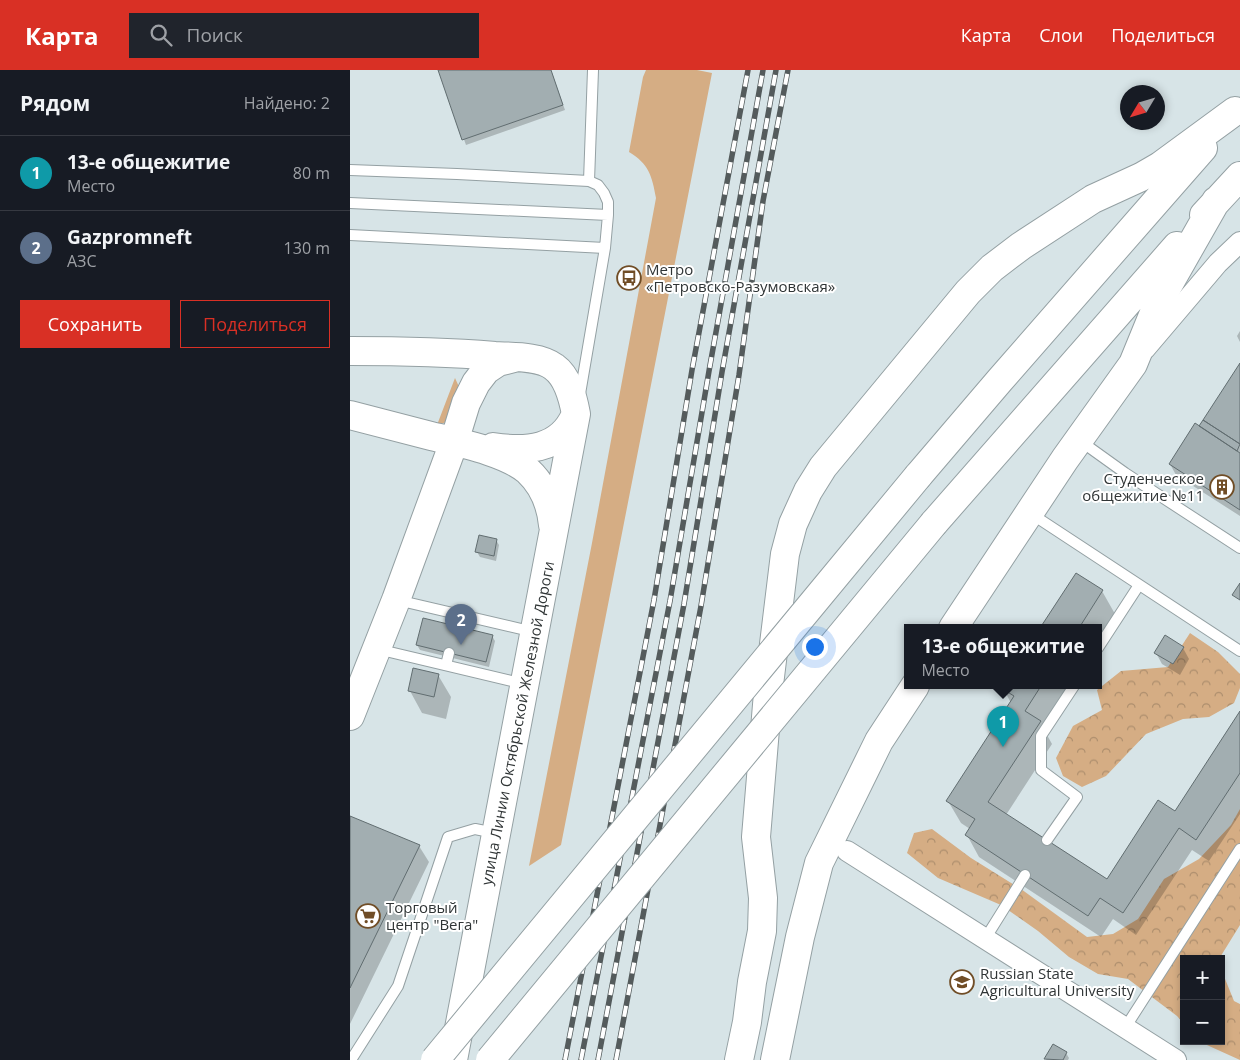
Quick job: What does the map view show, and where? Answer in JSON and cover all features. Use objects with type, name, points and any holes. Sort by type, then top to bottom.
[{"type":"main road","points":[[435,1060],[918,476],[1006,372],[1238,109]]},
{"type":"main road","points":[[738,1060],[747,1022],[752,982],[762,931],[763,898],[756,837],[768,693],[785,554],[793,524],[808,491],[823,467],[968,292],[992,268],[1020,246],[1093,199],[1160,166],[1238,109]]},
{"type":"main road","points":[[490,1060],[934,523],[1240,176]]},
{"type":"main road","points":[[956,624],[1078,440],[1133,364],[1158,304],[1216,201]]},
{"type":"main road","points":[[350,351],[450,352],[534,359],[554,367],[569,388],[574,400],[576,414],[570,427],[560,437],[548,444],[520,449],[454,442]]},
{"type":"main road","points":[[350,716],[396,600],[454,442],[466,402],[476,383],[486,370],[498,362],[516,357]]},
{"type":"main road","name":"улица Линии Октябрьской Железной Дороги","points":[[453,1060],[576,414]]},
{"type":"main road","points":[[350,415],[502,456],[528,471],[540,486],[548,501],[554,534]]},
{"type":"main road","points":[[775,1060],[800,937],[819,863],[879,741],[913,689]]},
{"type":"street","points":[[1133,364],[1218,263],[1239,244]]},
{"type":"street","points":[[852,855],[1176,1060]]},
{"type":"lane","points":[[589,181],[594,70]]},
{"type":"lane","points":[[350,170],[589,181],[598,185],[604,192],[608,202],[605,248],[576,414]]},
{"type":"lane","points":[[350,203],[608,215]]},
{"type":"lane","points":[[350,236],[605,248]]},
{"type":"lane","points":[[1078,440],[1240,548]]},
{"type":"lane","points":[[1029,513],[1240,651]]},
{"type":"lane","points":[[1102,642],[1139,585]]},
{"type":"lane","points":[[396,600],[534,633]]},
{"type":"lane","points":[[456,626],[458,614]]},
{"type":"lane","points":[[376,648],[524,684]]},
{"type":"lane","points":[[446,665],[449,653]]},
{"type":"lane","points":[[1047,840],[1077,797],[1041,770],[1041,736],[1072,689]]},
{"type":"lane","points":[[351,1060],[398,986],[448,837],[475,829],[496,834]]},
{"type":"lane","points":[[1125,1028],[1240,850]]},
{"type":"lane","points":[[984,939],[1025,875]]},
{"type":"green space","points":[[646,70],[697,70],[712,73],[561,845],[529,866],[592,543],[656,198],[648,171],[641,161],[629,152],[643,77]]},
{"type":"green space","points":[[455,378],[460,389],[447,422],[437,425]]},
{"type":"green space","points":[[1190,633],[1218,652],[1240,674],[1240,688],[1234,703],[1209,717],[1183,719],[1146,734],[1106,776],[1082,787],[1063,776],[1056,758],[1073,726],[1102,710],[1097,690],[1102,689],[1102,686],[1121,671],[1168,667]]},
{"type":"green space","points":[[1240,809],[1240,925],[1221,955],[1180,955],[1180,1019],[1128,979],[1098,974],[1069,957],[1038,931],[1001,905],[938,878],[907,853],[914,833],[932,829],[971,858],[1021,889],[1087,937],[1113,934],[1138,919],[1164,879],[1199,859],[1231,825]]},
{"type":"green space","points":[[1225,979],[1234,1001],[1240,1004],[1240,1060],[1207,1045],[1225,1045]]},
{"type":"building","points":[[438,70],[551,70],[563,105],[462,140]]},
{"type":"building","points":[[1240,363],[1240,444],[1203,420]]},
{"type":"building","points":[[1203,420],[1240,444],[1237,451],[1199,426]]},
{"type":"building","name":"Студенческое общежитие №11","points":[[1195,423],[1240,453],[1240,510],[1169,464]]},
{"type":"building","points":[[479,535],[497,539],[494,556],[475,552]]},
{"type":"building","points":[[1076,573],[1103,590],[1082,624],[1043,624]]},
{"type":"building","points":[[1240,583],[1240,600],[1232,595]]},
{"type":"building","points":[[423,618],[493,635],[486,662],[416,645]]},
{"type":"building","points":[[1165,635],[1184,647],[1173,664],[1154,653]]},
{"type":"building","points":[[413,668],[439,674],[434,697],[408,691]]},
{"type":"building","points":[[1003,689],[1039,689],[1025,711],[1041,721],[988,802],[1107,879],[1158,800],[1175,811],[1240,711],[1240,773],[1196,840],[1179,828],[1123,913],[1100,898],[1088,916],[965,835],[975,819],[946,801],[1014,696]]},
{"type":"building","name":"Торговый центр \"Вега\"","points":[[350,816],[420,845],[350,988]]},
{"type":"building","points":[[1053,1044],[1067,1052],[1063,1060],[1044,1059]]},
{"type":"railway","points":[[565,1060],[654,600],[692,370],[748,70]]},
{"type":"railway","points":[[581,1060],[670,601],[763,70]]},
{"type":"railway","points":[[598,1060],[684,604],[722,372],[776,70]]},
{"type":"railway","points":[[616,1060],[701,606],[739,375],[763,201],[788,70]]},
{"type":"place","name":"Метро «Петровско-Разумовская»","points":[[629,278]]},
{"type":"place","name":"Студенческое общежитие №11","points":[[1222,487]]},
{"type":"place","name":"Gazpromneft","points":[[461,645]]},
{"type":"place","name":"13-е общежитие","points":[[1003,747]]},
{"type":"place","name":"Торговый центр \"Вега\"","points":[[368,916]]},
{"type":"place","name":"Russian State Agricultural University","points":[[962,982]]}]
